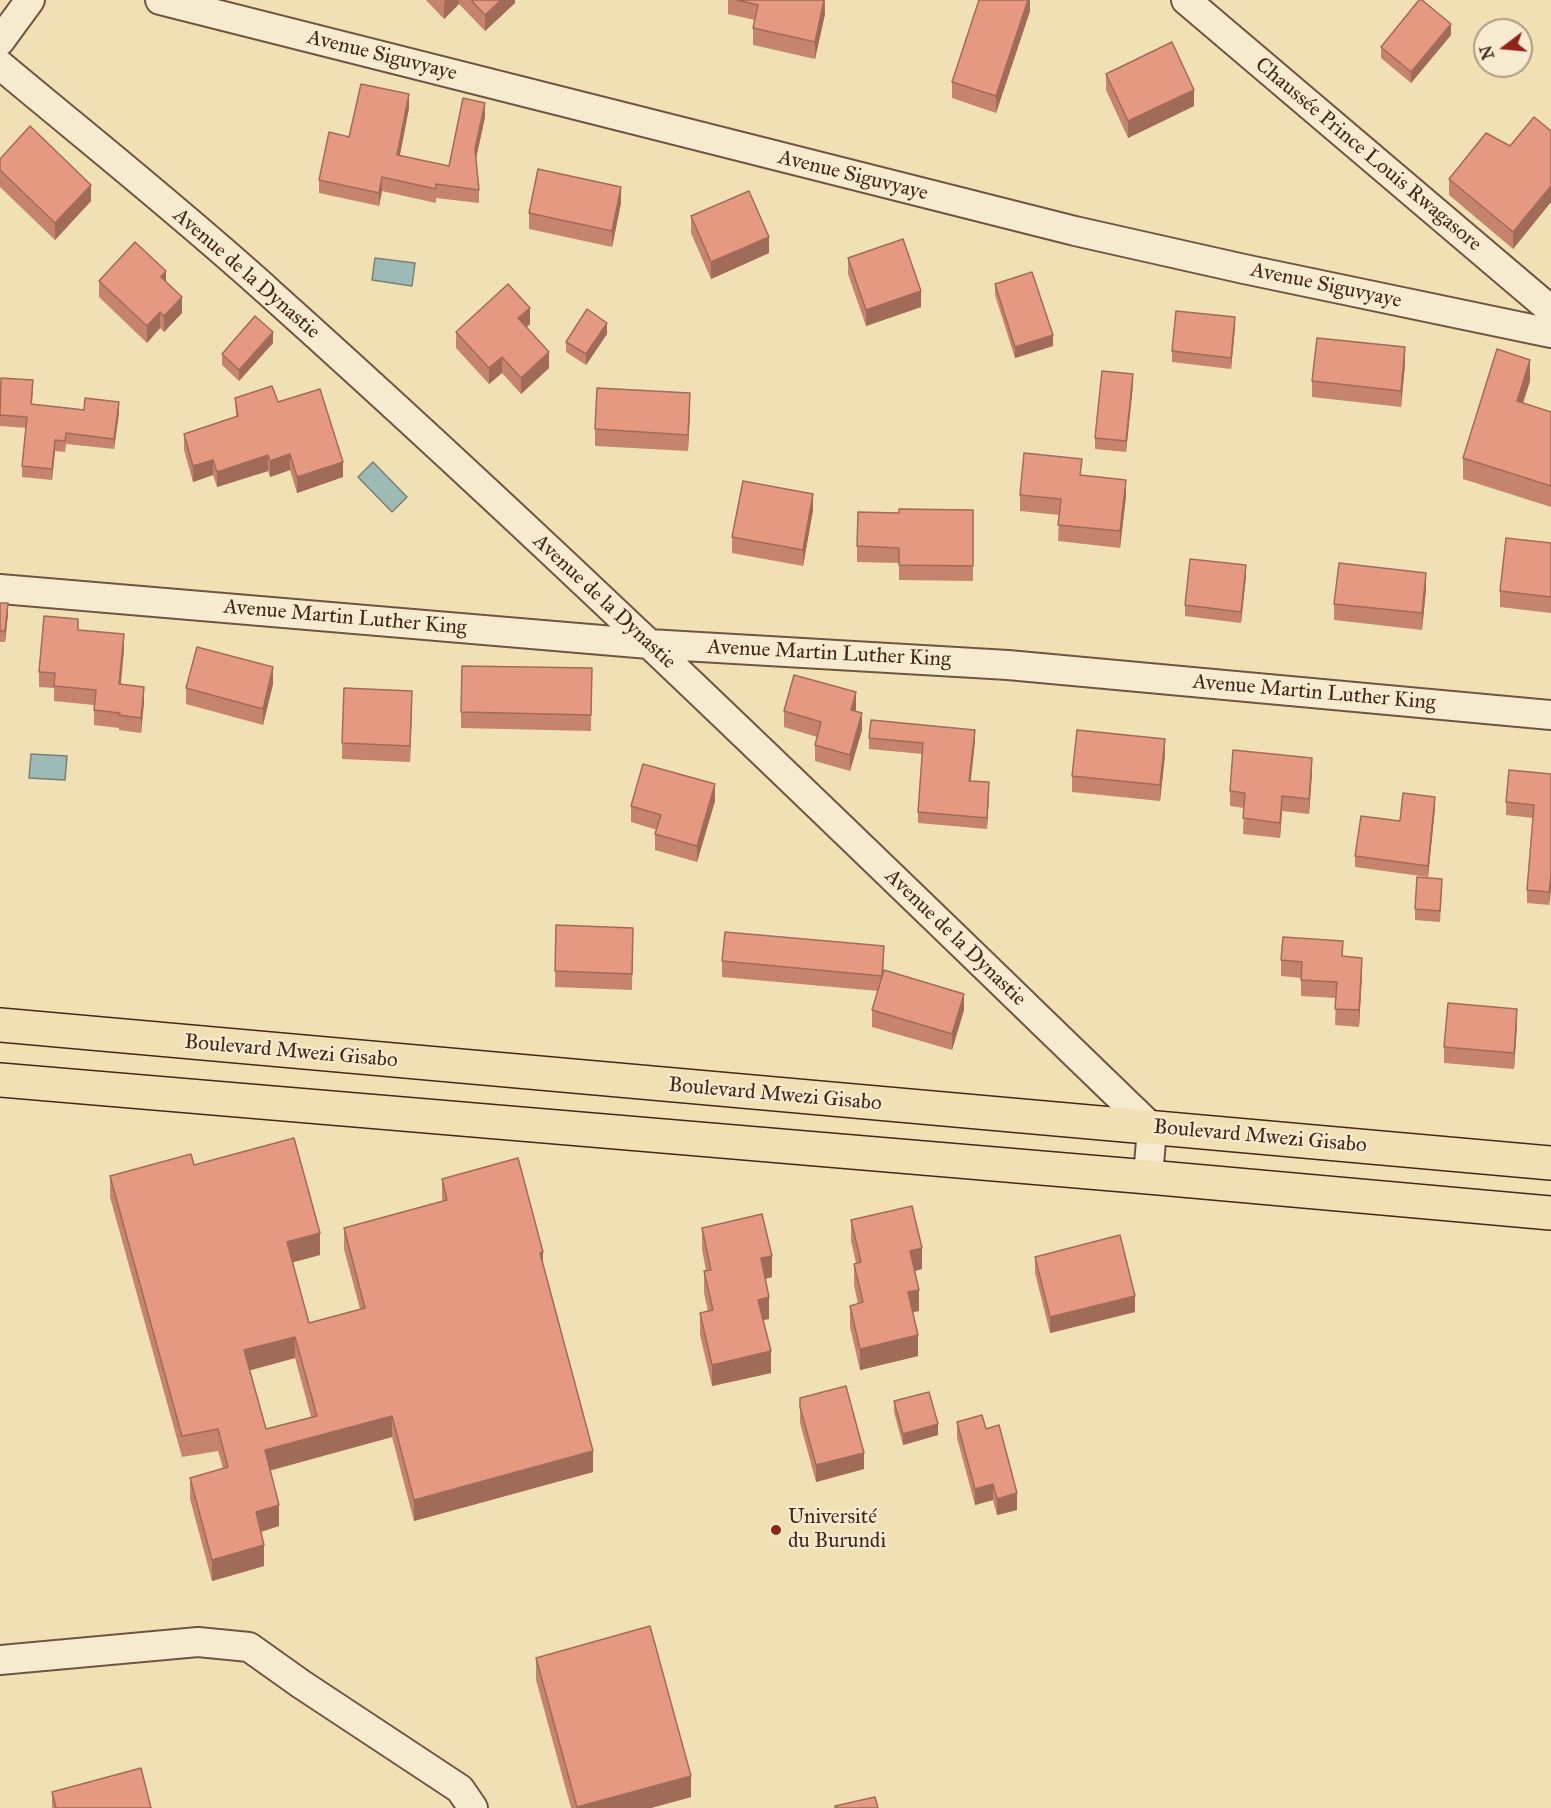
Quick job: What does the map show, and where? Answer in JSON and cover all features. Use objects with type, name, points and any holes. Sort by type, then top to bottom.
[{"type":"main road","name":"Boulevard Mwezi Gisabo","points":[[0,1025],[1551,1163]]},
{"type":"main road","points":[[459,1117],[467,1068]]},
{"type":"main road","points":[[0,1080],[459,1117],[1551,1213]]},
{"type":"street","points":[[0,40],[30,0]]},
{"type":"street","name":"Avenue Siguvyaye","points":[[160,0],[253,11],[1041,223],[1244,269],[1551,333]]},
{"type":"street","name":"Chaussée Prince Louis Rwagasore","points":[[1186,0],[1551,310]]},
{"type":"street","name":"Avenue de la Dynastie","points":[[0,65],[269,291],[649,644],[1152,1128]]},
{"type":"street","name":"Avenue Martin Luther King","points":[[0,589],[649,644],[1008,665],[1551,715]]},
{"type":"street","points":[[1148,1177],[1152,1128]]},
{"type":"street","points":[[0,1660],[198,1642],[249,1647],[460,1789],[473,1808]]},
{"type":"water","points":[[375,258],[415,263],[412,286],[372,280]]},
{"type":"water","points":[[373,462],[407,497],[392,512],[358,477]]},
{"type":"water","points":[[31,754],[67,756],[65,780],[29,778]]},
{"type":"building","points":[[471,0],[501,0],[485,15]]},
{"type":"building","points":[[737,0],[824,0],[815,42],[753,28],[758,5]]},
{"type":"building","points":[[979,0],[1028,0],[996,96],[952,82]]},
{"type":"building","points":[[1419,0],[1451,24],[1411,72],[1381,47]]},
{"type":"building","points":[[1172,42],[1194,90],[1128,121],[1106,74]]},
{"type":"building","points":[[361,84],[409,94],[397,155],[449,166],[463,98],[485,103],[475,149],[479,190],[436,184],[436,189],[382,177],[379,193],[319,180],[329,132],[349,137]]},
{"type":"building","points":[[1534,117],[1551,131],[1551,186],[1513,232],[1449,179],[1486,133],[1510,146]]},
{"type":"building","points":[[30,126],[91,185],[55,223],[0,170],[0,159]]},
{"type":"building","points":[[538,169],[621,187],[612,231],[529,213]]},
{"type":"building","points":[[749,191],[769,237],[711,262],[691,216]]},
{"type":"building","points":[[903,239],[921,291],[866,310],[848,258]]},
{"type":"building","points":[[135,242],[166,271],[161,277],[182,297],[164,316],[160,312],[147,326],[99,281]]},
{"type":"building","points":[[1032,272],[1053,335],[1015,347],[995,284]]},
{"type":"building","points":[[508,284],[530,308],[518,318],[549,352],[521,378],[502,357],[489,368],[456,332]]},
{"type":"building","points":[[587,309],[607,323],[586,354],[566,342]]},
{"type":"building","points":[[1176,311],[1235,317],[1231,358],[1172,351]]},
{"type":"building","points":[[255,316],[273,332],[239,370],[222,354]]},
{"type":"building","points":[[1317,338],[1405,347],[1401,391],[1312,381]]},
{"type":"building","points":[[1497,349],[1530,360],[1517,401],[1551,412],[1551,486],[1463,458]]},
{"type":"building","points":[[1102,371],[1133,374],[1126,441],[1095,438]]},
{"type":"building","points":[[1,378],[33,380],[31,404],[84,410],[85,398],[119,402],[114,439],[66,433],[65,441],[55,440],[52,469],[22,466],[27,417],[0,415]]},
{"type":"building","points":[[272,386],[278,402],[320,389],[343,462],[297,477],[290,454],[270,461],[268,455],[217,472],[213,460],[193,466],[184,434],[238,416],[235,398]]},
{"type":"building","points":[[597,388],[690,393],[688,435],[595,429]]},
{"type":"building","points":[[1024,453],[1082,459],[1080,475],[1126,480],[1120,531],[1058,525],[1061,499],[1020,495]]},
{"type":"building","points":[[743,481],[813,494],[803,550],[732,537]]},
{"type":"building","points":[[899,509],[973,510],[973,566],[899,565],[899,548],[857,546],[858,512],[899,513]]},
{"type":"building","points":[[1506,538],[1551,543],[1551,597],[1500,591]]},
{"type":"building","points":[[1190,559],[1246,565],[1241,612],[1185,605]]},
{"type":"building","points":[[1339,563],[1426,573],[1422,613],[1334,604]]},
{"type":"building","points":[[0,603],[8,603],[5,631],[0,631]]},
{"type":"building","points":[[44,616],[78,619],[78,630],[124,634],[119,684],[144,687],[141,718],[94,710],[96,690],[54,686],[55,673],[39,672]]},
{"type":"building","points":[[197,647],[273,667],[263,709],[186,688]]},
{"type":"building","points":[[462,666],[592,668],[591,715],[461,712]]},
{"type":"building","points":[[794,675],[856,692],[851,710],[862,713],[850,755],[815,745],[821,722],[784,711]]},
{"type":"building","points":[[344,688],[412,691],[410,746],[342,743]]},
{"type":"building","points":[[871,720],[975,730],[969,781],[989,782],[987,818],[918,812],[923,743],[869,738]]},
{"type":"building","points":[[1077,730],[1165,739],[1160,785],[1072,776]]},
{"type":"building","points":[[1233,750],[1312,758],[1309,799],[1282,796],[1280,823],[1243,818],[1245,793],[1230,791]]},
{"type":"building","points":[[643,764],[715,784],[697,846],[655,834],[661,815],[631,806]]},
{"type":"building","points":[[1509,770],[1551,774],[1549,892],[1527,890],[1534,805],[1506,802]]},
{"type":"building","points":[[1403,793],[1435,797],[1428,866],[1355,856],[1361,816],[1400,821]]},
{"type":"building","points":[[1417,877],[1442,879],[1440,911],[1415,909]]},
{"type":"building","points":[[556,925],[633,928],[632,974],[555,971]]},
{"type":"building","points":[[725,932],[884,946],[882,976],[722,961]]},
{"type":"building","points":[[1283,937],[1343,941],[1342,956],[1362,958],[1359,1010],[1335,1009],[1337,982],[1301,980],[1302,962],[1281,960]]},
{"type":"building","points":[[884,970],[964,994],[952,1034],[872,1010]]},
{"type":"building","points":[[1448,1003],[1517,1009],[1514,1053],[1444,1047]]},
{"type":"building","points":[[294,1138],[320,1233],[287,1242],[309,1323],[365,1308],[344,1228],[447,1200],[442,1179],[518,1158],[543,1252],[540,1253],[593,1451],[414,1500],[392,1416],[265,1450],[279,1505],[256,1512],[264,1545],[212,1560],[190,1478],[228,1467],[218,1429],[182,1436],[110,1176],[191,1154],[194,1165]],"holes":[[[295,1337],[317,1416],[266,1429],[244,1350]]]},
{"type":"building","points":[[912,1206],[922,1248],[910,1251],[919,1290],[908,1292],[918,1335],[860,1349],[850,1306],[863,1302],[854,1264],[861,1262],[851,1220]]},
{"type":"building","points":[[762,1214],[772,1256],[761,1258],[769,1297],[758,1300],[771,1351],[712,1365],[700,1313],[713,1310],[704,1271],[711,1270],[702,1228]]},
{"type":"building","points":[[1120,1235],[1135,1296],[1050,1317],[1035,1257]]},
{"type":"building","points":[[846,1386],[864,1453],[816,1465],[800,1407],[800,1398]]},
{"type":"building","points":[[929,1392],[938,1424],[903,1434],[894,1401]]},
{"type":"building","points":[[982,1415],[986,1429],[999,1425],[1017,1493],[997,1499],[993,1484],[975,1489],[957,1422]]},
{"type":"building","points":[[650,1626],[691,1776],[577,1807],[536,1658]]},
{"type":"building","points":[[141,1768],[151,1808],[56,1808],[52,1792]]},
{"type":"building","points":[[875,1797],[878,1808],[835,1808],[835,1806]]},
{"type":"place","name":"Université du Burundi","points":[[776,1530]]}]
